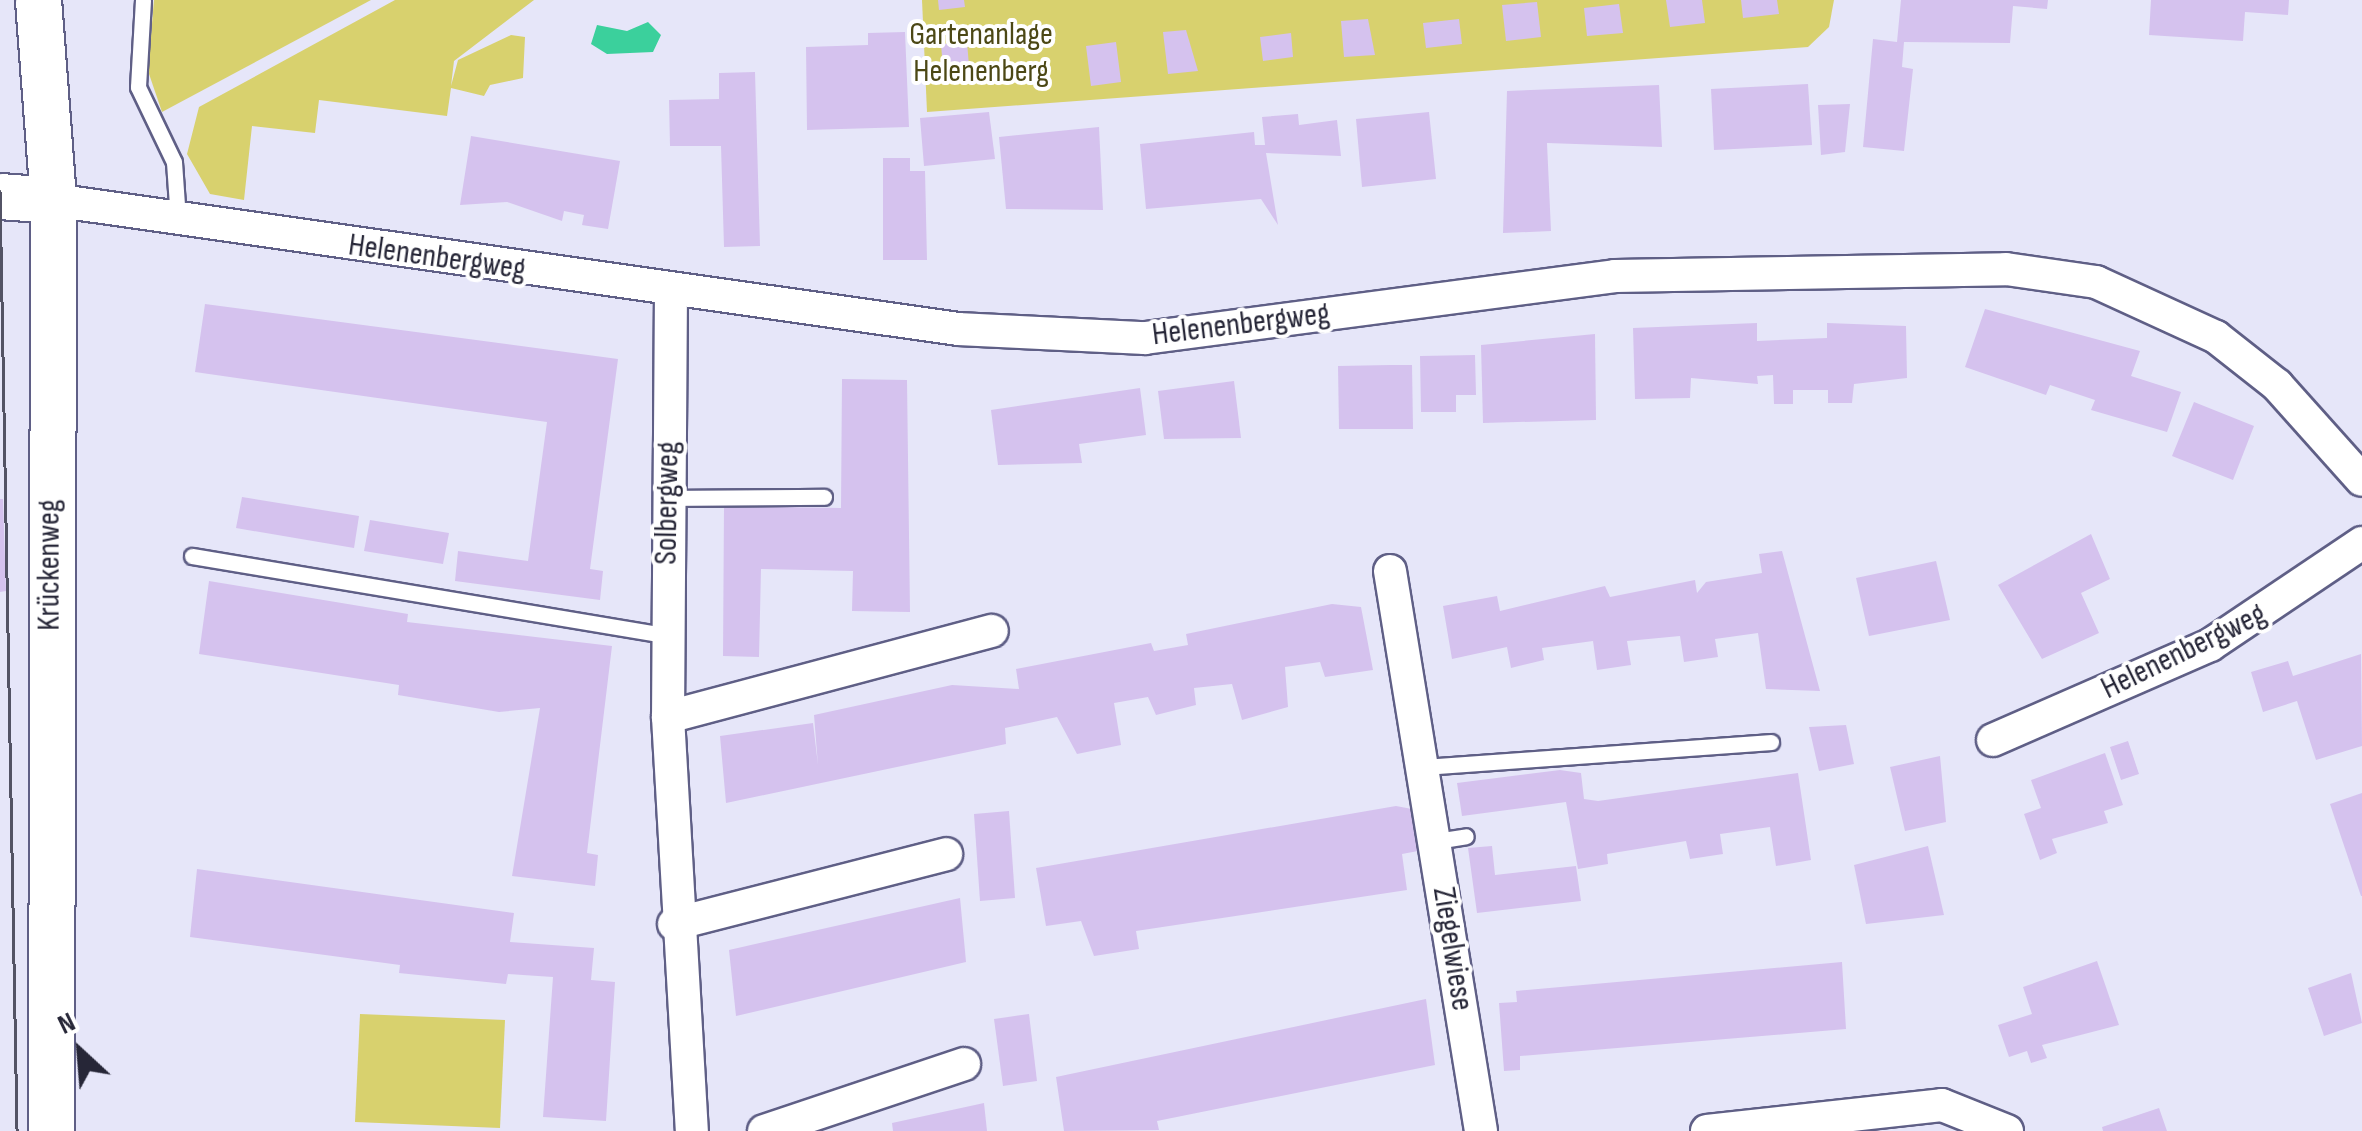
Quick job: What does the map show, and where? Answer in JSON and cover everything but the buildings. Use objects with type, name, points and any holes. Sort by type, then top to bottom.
[{"type":"main road","name":"Krückenweg","points":[[38,0],[53,200],[51,1131]]},
{"type":"main road","points":[[0,196],[53,200]]},
{"type":"street","name":"Helenenbergweg","points":[[53,200],[178,223],[958,330],[1144,338],[1615,276],[2006,269],[2096,282],[2216,338],[2277,385],[2362,480]]},
{"type":"street","name":"Solbergweg","points":[[670,290],[668,717],[674,924],[692,1131]]},
{"type":"street","name":"Helenenbergweg","points":[[1994,740],[2210,645],[2362,543]]},
{"type":"street","name":"Ziegelwiese","points":[[1390,571],[1424,767],[1451,838],[1481,1131]]},
{"type":"street","points":[[668,717],[992,631]]},
{"type":"street","points":[[674,924],[946,854]]},
{"type":"street","points":[[764,1131],[964,1064]]},
{"type":"street","points":[[1707,1131],[1942,1105],[2007,1131]]},
{"type":"lane","points":[[143,0],[138,87],[174,162],[178,223]]},
{"type":"lane","points":[[668,498],[768,492],[824,497]]},
{"type":"lane","points":[[192,556],[666,635]]},
{"type":"lane","points":[[1424,767],[1772,742]]},
{"type":"green space","points":[[154,0],[371,0],[162,112],[148,71]]},
{"type":"green space","points":[[395,0],[534,0],[454,61],[451,86],[458,60],[511,35],[525,37],[523,78],[490,85],[484,96],[451,88],[447,116],[319,100],[315,133],[252,126],[244,200],[210,194],[187,154],[199,107]]},
{"type":"green space","name":"Gartenanlage Helenenberg","points":[[922,0],[1834,0],[1829,27],[1808,47],[927,112]]},
{"type":"green space","points":[[360,1014],[505,1020],[500,1128],[355,1122]]},
{"type":"shaded area","points":[[648,22],[661,35],[653,52],[607,54],[591,44],[597,25],[627,31]]},
{"type":"tram line","points":[[0,191],[17,1131]]}]
